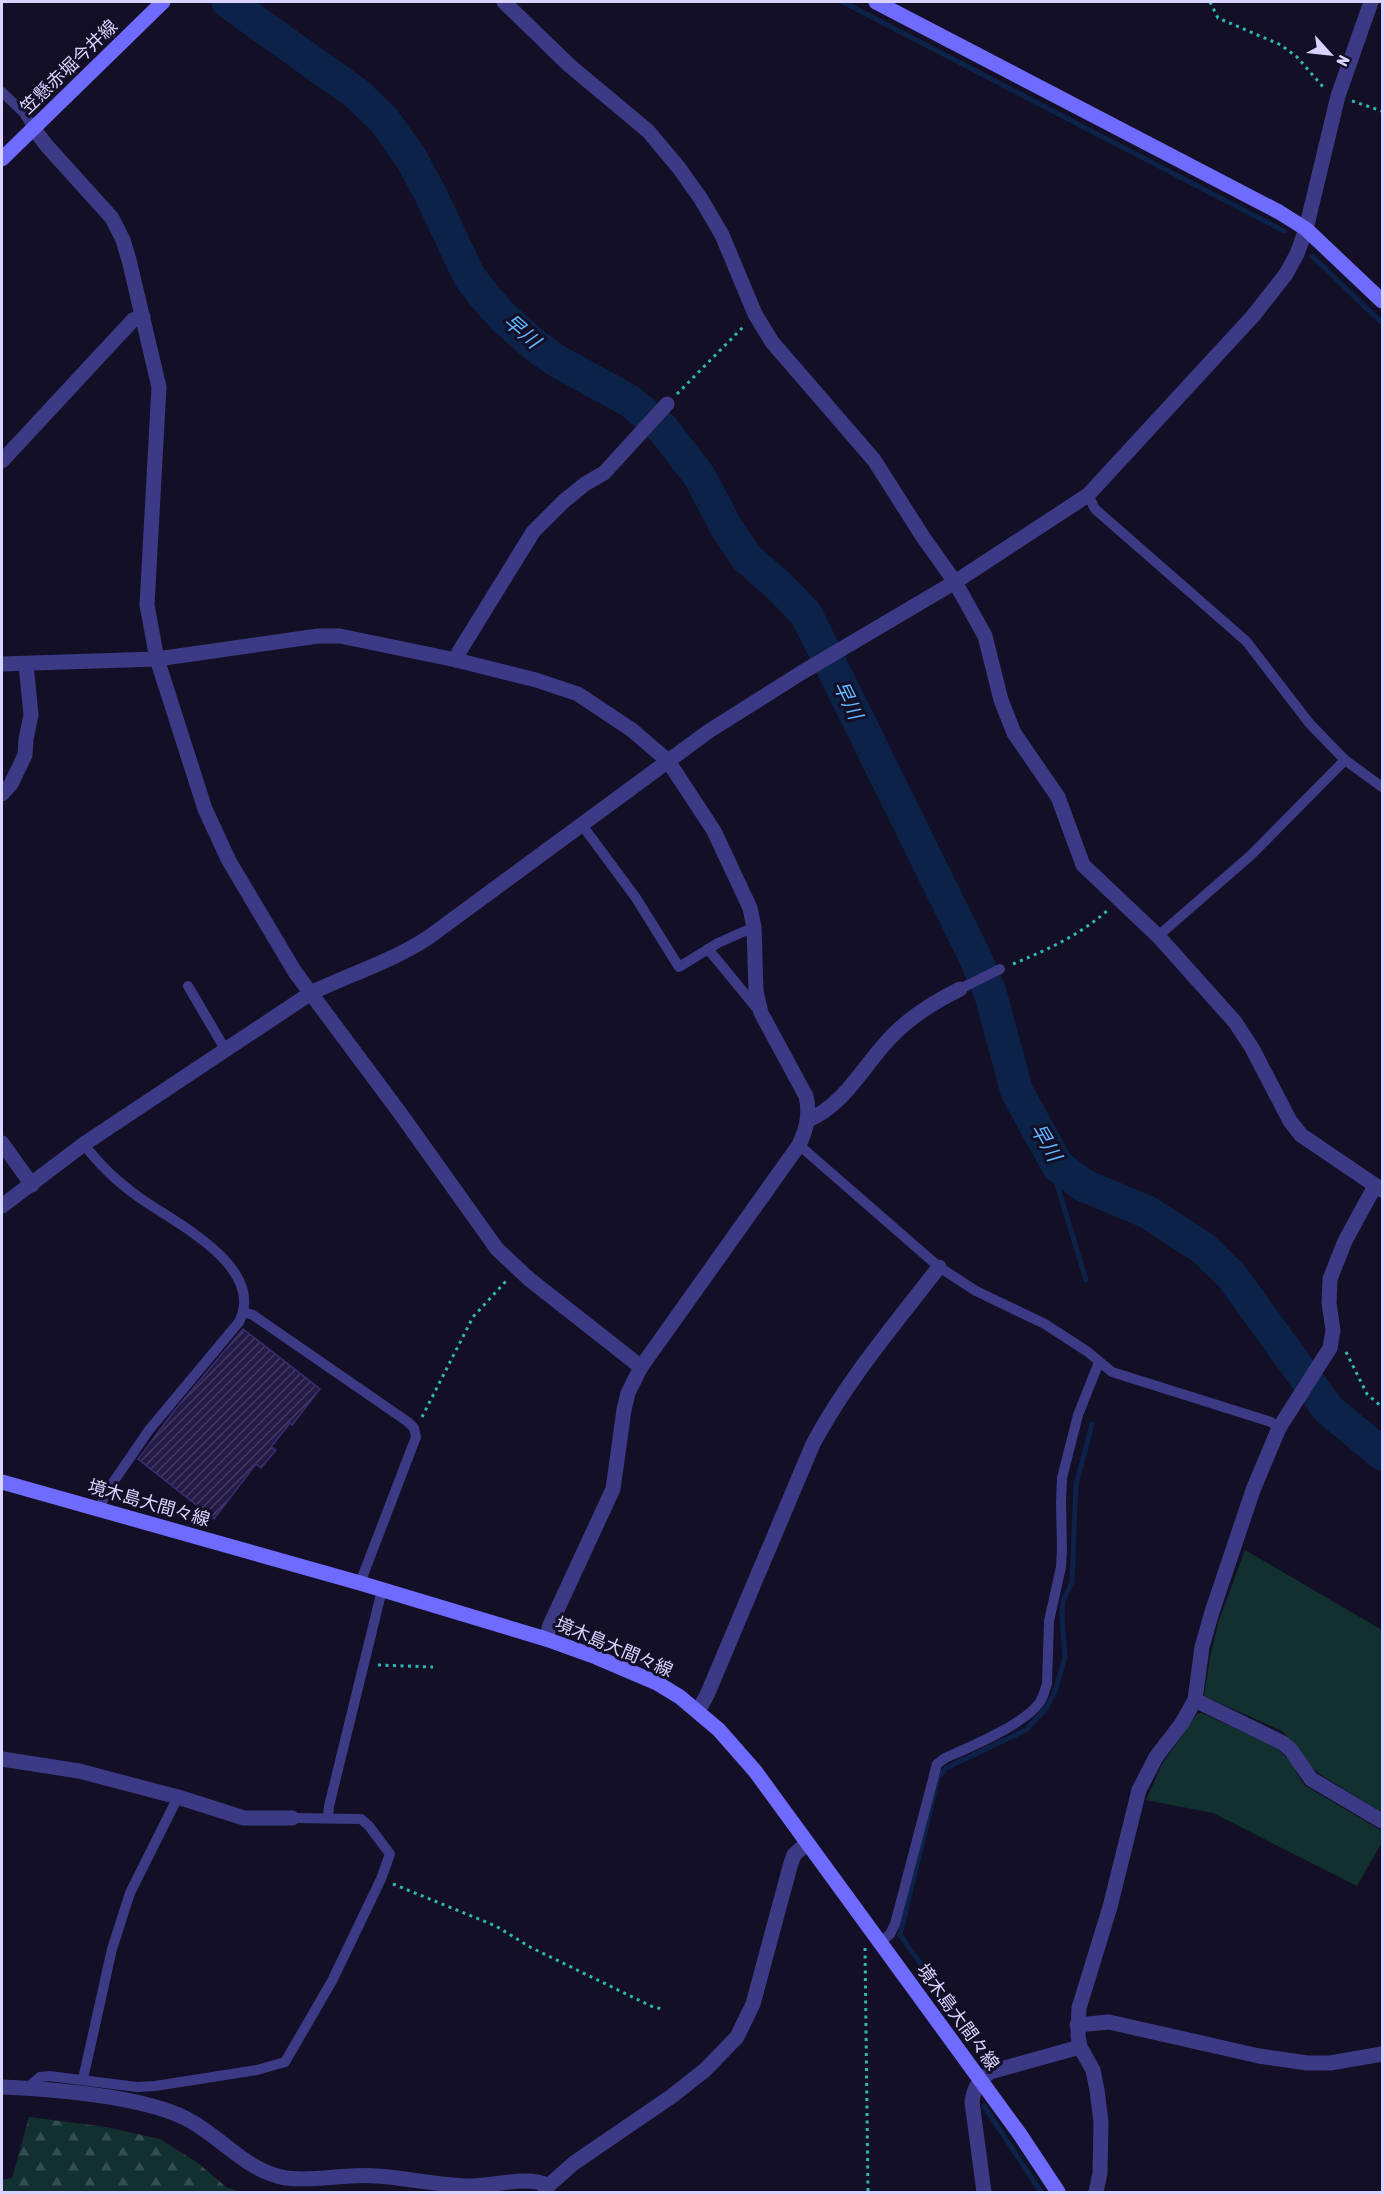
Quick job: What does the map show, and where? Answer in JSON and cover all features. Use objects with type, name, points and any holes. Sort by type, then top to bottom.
[{"type":"main road","name":"笠懸赤堀今井線","points":[[2,159],[163,2]]},
{"type":"main road","points":[[876,2],[1279,212],[1306,229],[1383,301]]},
{"type":"main road","name":"境木島大間々線","points":[[2,1482],[360,1583],[546,1639],[657,1683],[698,1711],[740,1753],[1019,2133],[1058,2193]]},
{"type":"street","points":[[504,2],[569,65],[648,131],[701,199],[722,235],[755,314],[772,342],[873,460],[954,582],[985,636],[1001,700],[1014,733],[1058,797],[1083,865],[1158,936],[1234,1022],[1252,1048],[1290,1121],[1301,1135],[1379,1188],[1345,1241],[1330,1279],[1329,1303],[1333,1330],[1330,1348],[1279,1428],[1253,1490],[1202,1647],[1195,1700],[1182,1723],[1156,1757],[1139,1790],[1116,1885],[1079,2008],[1077,2025],[1080,2047],[1093,2070],[1101,2122],[1100,2173],[1096,2193]]},
{"type":"street","points":[[2,1206],[84,1144],[311,993],[415,946],[709,731],[954,582],[1088,495],[1253,316],[1286,274],[1297,254],[1306,229],[1338,96],[1371,2]]},
{"type":"street","points":[[33,128],[112,218],[123,240],[159,387],[147,605],[157,659],[205,809],[229,861],[295,972],[497,1249],[516,1267],[641,1367]]},
{"type":"street","points":[[2,460],[133,320],[143,317]]},
{"type":"street","points":[[456,660],[533,532],[564,501],[585,484],[604,473],[667,404]]},
{"type":"street","points":[[2,664],[157,659],[318,636],[340,636],[456,660],[536,680],[578,694],[632,730],[668,761],[714,831],[750,908],[754,927],[756,991],[761,1013],[806,1096],[809,1107],[806,1131],[799,1145],[641,1367],[628,1393],[624,1410],[613,1489],[550,1625],[546,1639]]},
{"type":"street","points":[[2,794],[20,769],[25,755],[31,715],[26,664]]},
{"type":"street","points":[[808,1120],[827,1111],[892,1036],[937,1001],[960,989]]},
{"type":"street","points":[[2,1143],[32,1185]]},
{"type":"street","points":[[698,1711],[707,1695],[813,1444],[825,1421],[849,1383],[939,1267]]},
{"type":"street","points":[[1195,1700],[1283,1743],[1291,1750],[1311,1779],[1383,1821]]},
{"type":"street","points":[[2,1759],[79,1771],[178,1797],[244,1818],[292,1818]]},
{"type":"street","points":[[2,2087],[119,2100],[168,2112],[185,2118],[201,2128],[255,2167],[287,2178],[377,2176],[419,2187],[482,2186],[527,2181],[543,2183],[547,2189],[584,2156],[672,2096],[700,2074],[737,2037],[753,2004],[791,1863],[794,1855],[807,1843]]},
{"type":"street","points":[[1077,2025],[1109,2022],[1259,2056],[1307,2063],[1330,2063],[1383,2054]]},
{"type":"street","points":[[984,2193],[972,2102],[973,2090],[990,2072],[1080,2047]]},
{"type":"lane","points":[[2,92],[24,113],[33,128]]},
{"type":"lane","points":[[1088,495],[1095,509],[1246,640],[1310,724],[1345,760],[1383,787]]},
{"type":"lane","points":[[1158,936],[1250,856],[1345,760]]},
{"type":"lane","points":[[582,825],[636,898],[679,968],[708,949],[754,927]]},
{"type":"lane","points":[[708,949],[761,1013]]},
{"type":"lane","points":[[960,989],[1000,969]]},
{"type":"lane","points":[[188,986],[225,1049]]},
{"type":"lane","points":[[84,1144],[93,1157],[138,1197],[213,1248],[227,1261],[236,1272],[242,1287],[244,1312],[239,1322],[149,1430],[105,1494],[100,1509]]},
{"type":"lane","points":[[799,1145],[939,1267],[976,1291],[1045,1324],[1088,1352],[1112,1372],[1271,1422],[1279,1428]]},
{"type":"lane","points":[[244,1312],[253,1315],[414,1428],[416,1437],[360,1583]]},
{"type":"lane","points":[[877,1938],[890,1934],[895,1924],[937,1764],[1020,1720],[1039,1703],[1044,1693],[1047,1684],[1049,1621],[1061,1567],[1062,1478],[1078,1415],[1099,1362]]},
{"type":"lane","points":[[328,1817],[382,1590]]},
{"type":"lane","points":[[82,2079],[112,1949],[130,1893],[178,1797]]},
{"type":"lane","points":[[27,2088],[40,2077],[49,2076],[137,2087],[155,2086],[257,2070],[285,2062],[332,1981],[381,1879],[390,1854],[362,1819],[292,1818]]},
{"type":"path","points":[[1210,2],[1218,18],[1281,45],[1297,57],[1322,87]]},
{"type":"path","points":[[667,404],[755,314]]},
{"type":"path","points":[[1000,969],[1051,949],[1089,926],[1121,899]]},
{"type":"path","points":[[414,1428],[423,1416],[473,1317],[503,1285],[516,1267]]},
{"type":"path","points":[[1344,1348],[1367,1394],[1383,1407]]},
{"type":"path","points":[[364,1665],[433,1667]]},
{"type":"path","points":[[381,1879],[496,1926],[530,1947],[653,2007],[663,2009]]},
{"type":"path","points":[[868,2193],[864,1950],[877,1938]]},
{"type":"green space","points":[[1245,1550],[1382,1630],[1382,1812],[1311,1767],[1282,1731],[1204,1696],[1219,1620]]},
{"type":"green space","points":[[1202,1713],[1276,1747],[1290,1761],[1304,1785],[1382,1831],[1382,1842],[1357,1886],[1213,1813],[1146,1800],[1162,1764],[1197,1714]]},
{"type":"green space","points":[[29,2117],[106,2127],[160,2139],[198,2163],[226,2187],[240,2192],[2,2192],[2,2180],[12,2178]]},
{"type":"building","points":[[243,1329],[320,1389],[292,1425],[290,1423],[271,1447],[276,1450],[261,1468],[256,1464],[214,1519],[138,1459],[174,1411]]},
{"type":"waterway","name":"早川","points":[[228,2],[357,94],[384,120],[411,158],[469,276],[504,318],[557,361],[630,401],[663,429],[700,477],[726,527],[747,558],[806,614],[974,955],[990,992],[1017,1092],[1058,1166],[1083,1185],[1147,1212],[1203,1248],[1231,1275],[1328,1409],[1382,1454]]},
{"type":"waterway","points":[[843,2],[1284,231]]},
{"type":"waterway","points":[[1312,256],[1382,323]]},
{"type":"waterway","points":[[1058,1166],[1056,1181],[1086,1280]]},
{"type":"waterway","points":[[981,2048],[900,1935],[938,1778],[946,1768],[1026,1730],[1047,1707],[1055,1691],[1065,1658],[1062,1616],[1063,1601],[1072,1582],[1076,1485],[1092,1424]]},
{"type":"waterway","points":[[984,2106],[1041,2192]]}]
